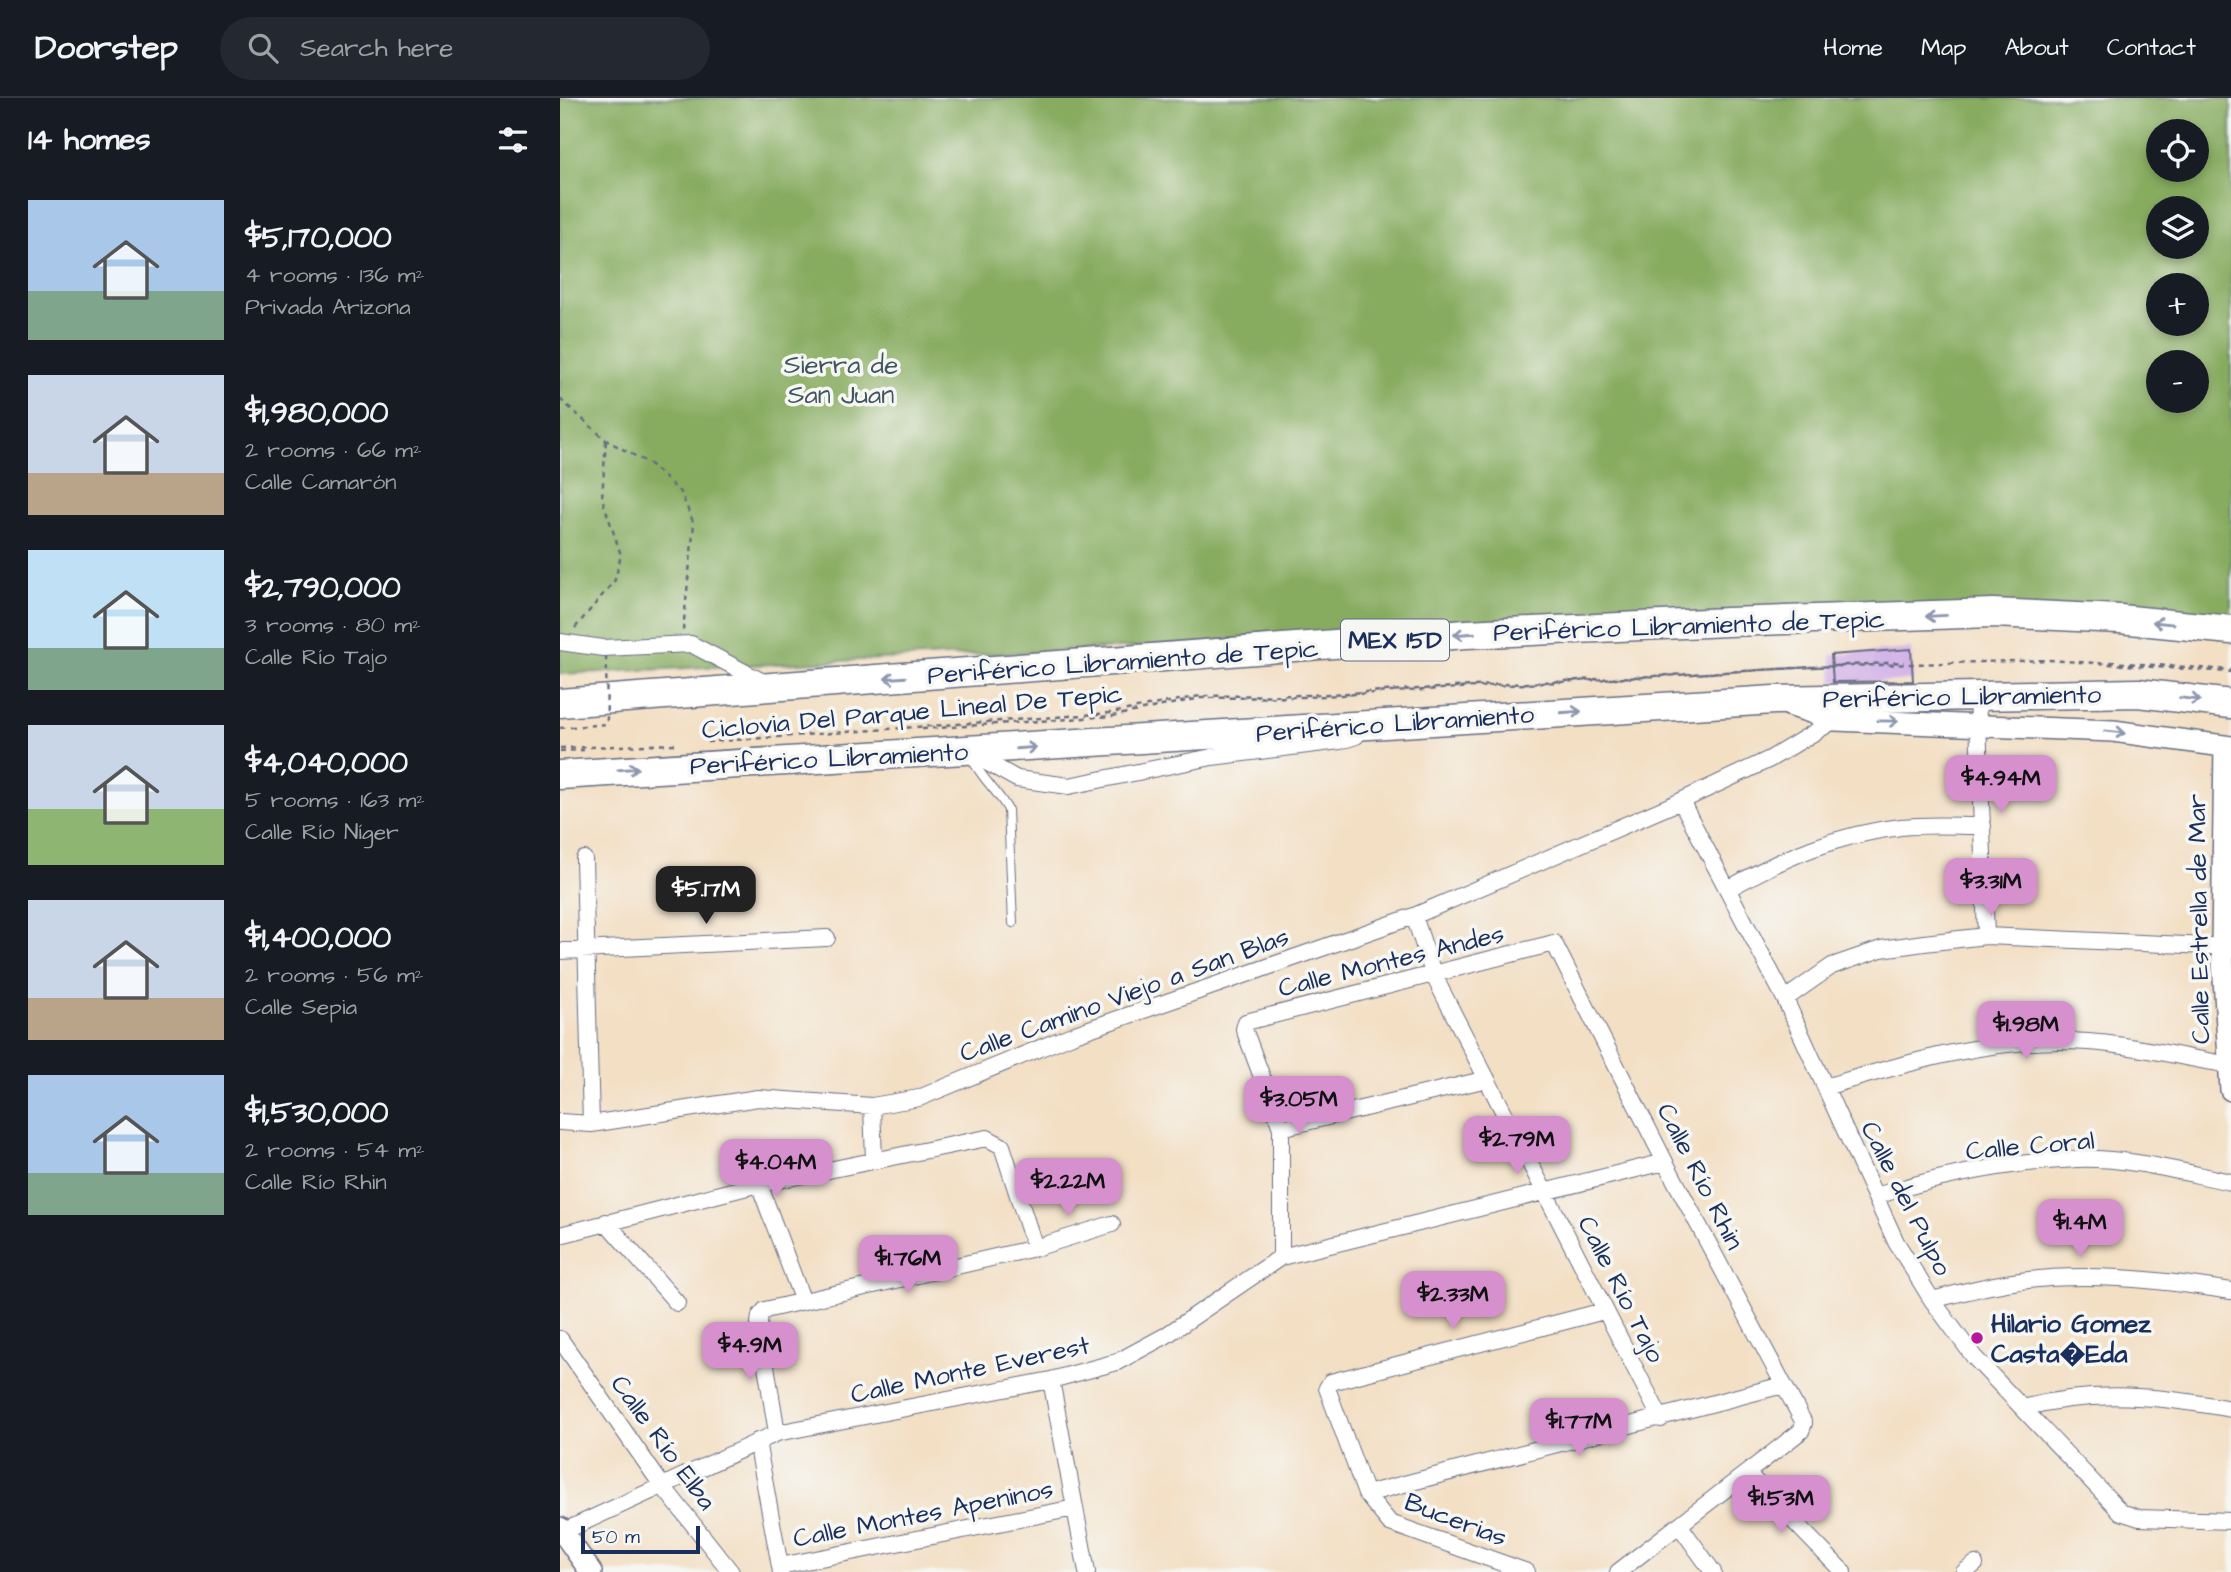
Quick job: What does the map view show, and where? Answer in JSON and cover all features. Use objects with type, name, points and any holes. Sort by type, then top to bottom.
[{"type":"highway","name":"Periférico Libramiento de Tepic","points":[[560,703],[1466,634],[1727,622],[1993,613],[2120,619],[2231,630]]},
{"type":"highway","name":"Periférico Libramiento","points":[[560,775],[658,767],[968,752],[1774,700],[2138,693],[2231,704]]},
{"type":"street","points":[[561,642],[603,648],[691,644],[772,687]]},
{"type":"street","points":[[1977,694],[1986,936]]},
{"type":"street","points":[[1774,700],[1835,720],[1978,723],[2113,731],[2228,747]]},
{"type":"street","name":"Calle Camino Viejo a San Blas","points":[[560,1122],[591,1124],[758,1098],[872,1106],[919,1098],[1072,1035],[1414,916],[1681,801],[1770,759],[1835,720]]},
{"type":"street","points":[[968,752],[1017,779],[1069,786],[1212,757],[1340,741],[1395,723]]},
{"type":"street","name":"Calle Estrella de Mar","points":[[2228,747],[2226,947],[2231,1090]]},
{"type":"street","name":"Calle del Pulpo","points":[[1681,801],[1784,999],[1896,1242],[1932,1300],[1974,1357],[2121,1512],[2139,1518],[2231,1521]]},
{"type":"street","points":[[1728,889],[1771,864],[1834,839],[1902,827],[1983,826]]},
{"type":"street","points":[[584,859],[591,1124]]},
{"type":"street","name":"Calle Río Tajo","points":[[1414,916],[1434,976],[1661,1419]]},
{"type":"street","points":[[1784,999],[1832,966],[1881,949],[1986,936],[2226,947]]},
{"type":"street","points":[[560,951],[827,938]]},
{"type":"street","name":"Calle Montes Andes","points":[[1281,1128],[1244,1029],[1246,1022],[1434,976],[1554,943]]},
{"type":"street","name":"Calle Río Rhin","points":[[1554,943],[1665,1162],[1804,1423],[1801,1432],[1746,1473]]},
{"type":"street","points":[[1825,1087],[1959,1051],[2024,1043],[2086,1041],[2168,1051],[2230,1065]]},
{"type":"street","points":[[1281,1257],[1281,1128],[1486,1079]]},
{"type":"street","points":[[872,1106],[874,1160]]},
{"type":"street","points":[[560,1234],[760,1184],[987,1138],[1002,1146],[1035,1248]]},
{"type":"street","name":"Calle Coral","points":[[1876,1196],[1918,1183],[2015,1166],[2079,1159],[2143,1165],[2231,1182]]},
{"type":"street","name":"Calle Monte Everest","points":[[561,1531],[778,1433],[1051,1380],[1117,1362],[1165,1336],[1281,1257],[1548,1194],[1665,1162]]},
{"type":"street","points":[[760,1184],[802,1299]]},
{"type":"street","points":[[606,1222],[677,1303]]},
{"type":"street","points":[[778,1433],[759,1324],[760,1316],[765,1310],[802,1299],[1035,1248],[1112,1224]]},
{"type":"street","points":[[1932,1300],[2007,1283],[2094,1277],[2167,1281],[2231,1291]]},
{"type":"street","name":"Bucerias","points":[[1527,1572],[1390,1523],[1366,1494],[1327,1388],[1331,1382],[1605,1311]]},
{"type":"street","name":"Calle Río Elba","points":[[560,1339],[662,1484],[730,1572]]},
{"type":"street","points":[[1051,1380],[1087,1572]]},
{"type":"street","points":[[1366,1494],[1783,1385]]},
{"type":"street","points":[[2023,1408],[2057,1398],[2109,1394],[2170,1398],[2231,1409]]},
{"type":"street","points":[[757,1441],[781,1569]]},
{"type":"street","points":[[1618,1572],[1681,1526],[1746,1473],[1843,1572]]},
{"type":"street","name":"Calle Montes Apeninos","points":[[781,1569],[1075,1508]]},
{"type":"street","points":[[1681,1526],[1713,1572]]},
{"type":"street","points":[[561,1531],[591,1572]]},
{"type":"lane","points":[[968,752],[982,778],[1002,797],[1008,810],[1013,923]]},
{"type":"path","points":[[560,399],[606,440],[650,464],[681,493],[694,524],[681,644]]},
{"type":"path","points":[[561,642],[596,606],[615,580],[621,555],[602,498],[606,440]]},
{"type":"path","points":[[560,728],[607,724],[606,653]]},
{"type":"path","points":[[699,744],[1111,713],[1200,696],[1312,695],[1811,666],[2049,658],[2231,671]]},
{"type":"path","points":[[560,749],[687,744]]},
{"type":"path","name":"Ciclovia Del Parque Lineal De Tepic","points":[[560,749],[676,747]]},
{"type":"green space","name":"Sierra de San Juan","points":[[560,98],[2231,98],[2231,615],[2151,611],[1504,630],[560,674]]},
{"type":"building","points":[[1911,649],[1913,681],[1833,682],[1831,655]]},
{"type":"place","name":"Hilario Gomez Casta�Eda","points":[[1977,1338]]}]
